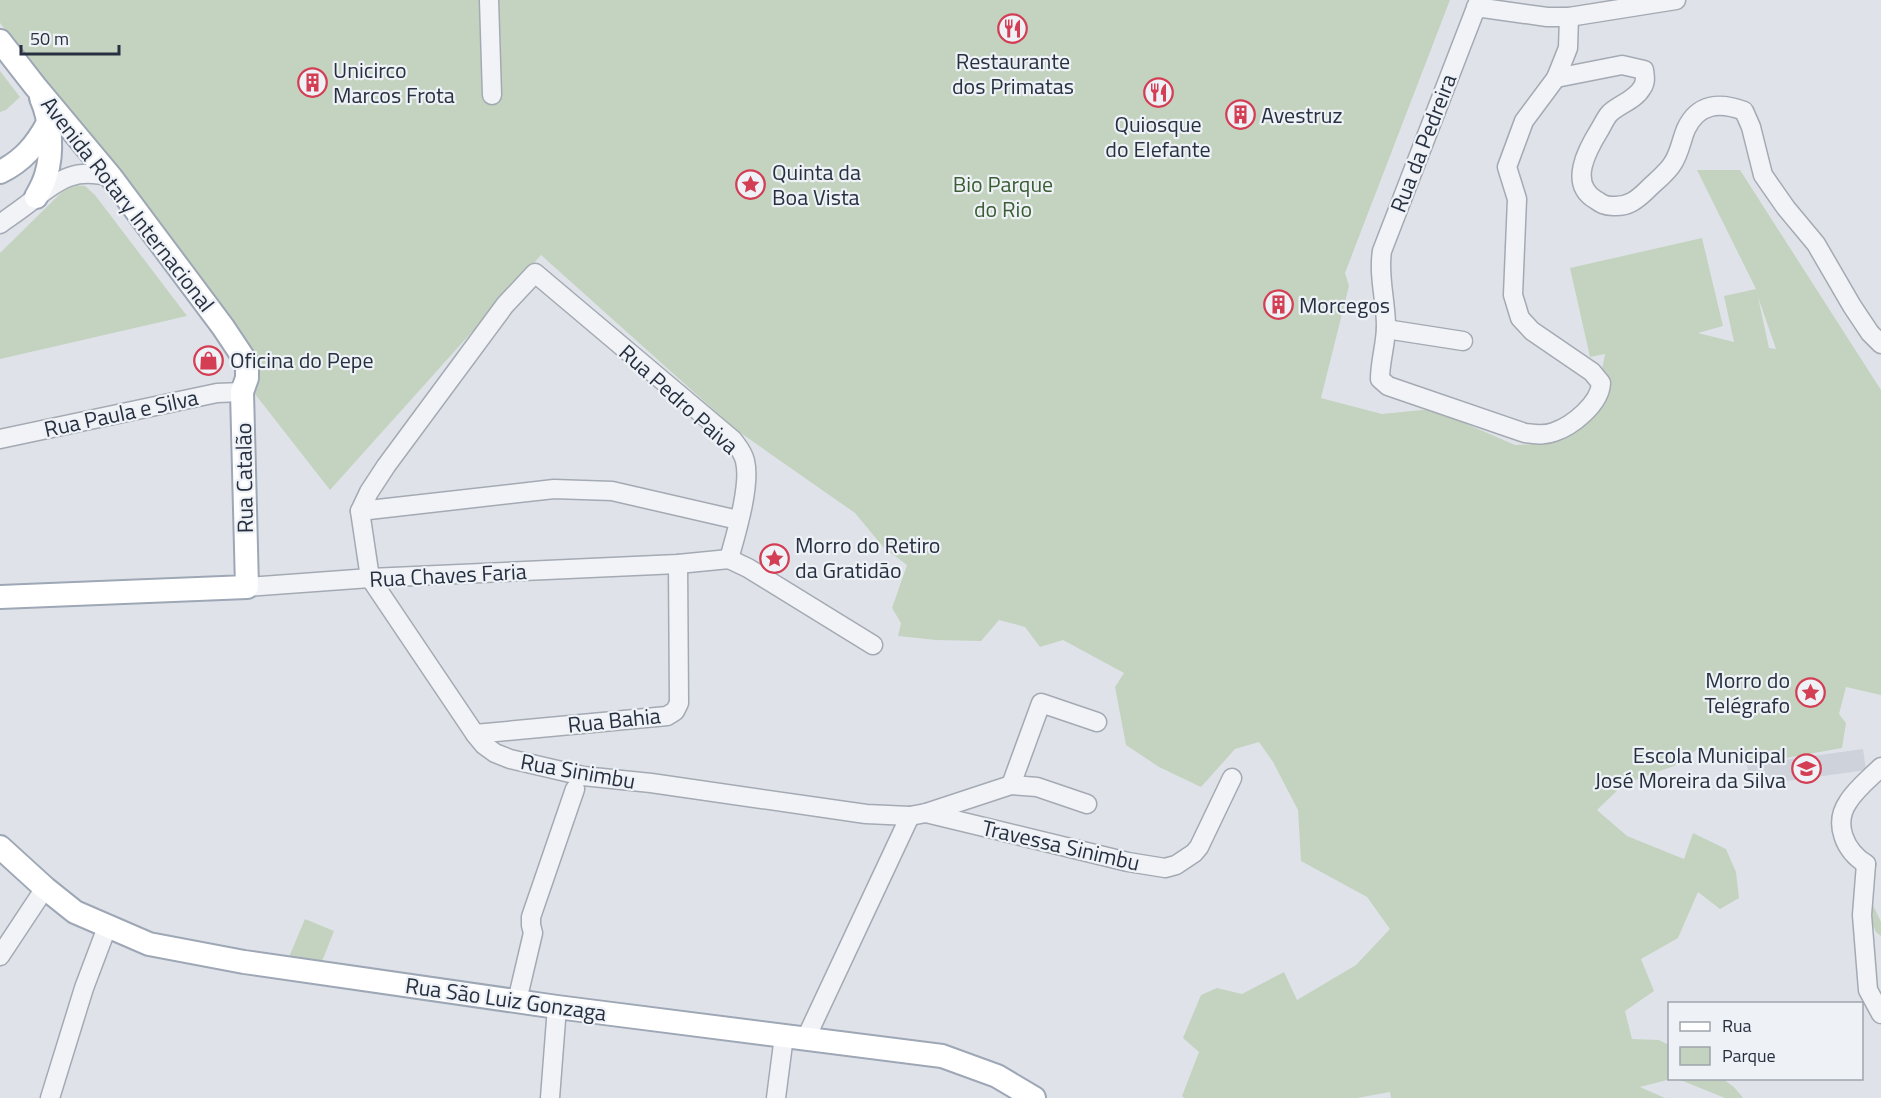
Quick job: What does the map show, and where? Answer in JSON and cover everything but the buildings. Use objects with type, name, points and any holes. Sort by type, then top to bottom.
[{"type":"main road","name":"Avenida Rotary Internacional","points":[[0,41],[111,177],[223,327],[245,358],[245,381]]},
{"type":"main road","points":[[35,86],[44,104],[50,149],[47,174],[36,197]]},
{"type":"main road","points":[[0,172],[25,156],[37,144],[48,123]]},
{"type":"main road","name":"Rua Catalão","points":[[245,381],[247,587]]},
{"type":"main road","name":"Rua Chaves Faria","points":[[0,597],[247,587]]},
{"type":"main road","name":"Rua São Luiz Gonzaga","points":[[0,847],[75,912],[149,944],[212,956],[557,1007],[942,1056],[997,1076],[1034,1098]]},
{"type":"street","points":[[489,0],[492,95]]},
{"type":"street","points":[[1478,3],[1547,18],[1569,17],[1676,0]]},
{"type":"street","name":"Rua da Pedreira","points":[[1478,3],[1382,251],[1380,266],[1384,288],[1386,329],[1380,379],[1384,383],[1526,433],[1539,435],[1553,433],[1571,423],[1595,401],[1601,390],[1601,383],[1597,377],[1561,349],[1532,331],[1520,318],[1513,295],[1517,199],[1507,167],[1524,121],[1556,78]]},
{"type":"street","points":[[1556,78],[1568,48],[1569,17]]},
{"type":"street","points":[[1556,78],[1622,65],[1644,70],[1646,78],[1642,89],[1634,98],[1610,113],[1583,164],[1581,182],[1588,196],[1605,206],[1624,207],[1638,199],[1672,166],[1680,152],[1687,128],[1698,113],[1708,106],[1731,106],[1744,111],[1751,127],[1763,176],[1816,244],[1852,306],[1870,333],[1881,344]]},
{"type":"street","points":[[0,224],[63,178],[95,173],[111,177]]},
{"type":"street","name":"Rua Pedro Paiva","points":[[360,511],[369,492],[393,457],[505,305],[535,273],[733,440],[742,451],[746,462],[744,496],[729,559]]},
{"type":"street","points":[[1386,329],[1462,341]]},
{"type":"street","name":"Rua Paula e Silva","points":[[0,439],[217,393],[245,381]]},
{"type":"street","points":[[360,511],[554,489],[612,491],[738,520]]},
{"type":"street","name":"Rua Sinimbu","points":[[360,511],[370,578],[475,734],[495,753],[510,759],[583,776],[651,783],[866,814],[918,815],[1011,785],[1037,787],[1087,804]]},
{"type":"street","points":[[729,559],[748,568],[873,645]]},
{"type":"street","name":"Rua Chaves Faria","points":[[247,587],[370,578],[678,564],[729,559]]},
{"type":"street","name":"Rua Bahia","points":[[475,734],[667,716],[675,711],[679,703],[678,564]]},
{"type":"street","points":[[1011,785],[1041,703],[1097,722]]},
{"type":"street","points":[[1881,767],[1848,802],[1841,820],[1843,838],[1859,860],[1874,862],[1862,915],[1868,990],[1881,1014]]},
{"type":"street","name":"Travessa Sinimbu","points":[[918,815],[1165,868],[1176,865],[1199,847],[1232,778]]},
{"type":"street","points":[[517,1001],[533,933],[531,917],[575,789]]},
{"type":"street","points":[[806,1038],[918,815]]},
{"type":"street","points":[[0,956],[45,888]]},
{"type":"street","points":[[50,1098],[84,988],[107,927]]},
{"type":"street","points":[[550,1098],[557,1007]]},
{"type":"street","points":[[776,1098],[784,1036]]},
{"type":"shaded area","name":"Escola Municipal José Moreira da Silva","points":[[1863,749],[1866,770],[1750,786],[1747,765]]},
{"type":"green space","name":"Bio Parque do Rio","points":[[0,0],[1450,0],[1345,273],[1349,286],[1321,398],[1382,414],[1432,409],[1515,445],[1538,444],[1578,424],[1599,385],[1605,354],[1590,357],[1570,268],[1702,238],[1723,326],[1698,333],[1734,342],[1724,296],[1756,289],[1697,170],[1740,170],[1881,390],[1881,695],[1846,687],[1839,714],[1846,723],[1842,748],[1747,765],[1727,753],[1698,749],[1674,766],[1624,784],[1597,810],[1627,836],[1684,859],[1693,833],[1726,849],[1736,872],[1739,898],[1720,909],[1698,892],[1678,938],[1641,959],[1654,991],[1625,1011],[1632,1039],[1659,1040],[1668,1044],[1668,1080],[1640,1087],[1665,1098],[1391,1098],[1390,1092],[1357,1098],[1184,1098],[1182,1096],[1199,1052],[1183,1038],[1201,995],[1217,988],[1242,994],[1284,972],[1297,1000],[1356,965],[1390,929],[1367,897],[1301,861],[1298,810],[1273,762],[1259,742],[1235,749],[1201,787],[1159,767],[1126,745],[1115,687],[1124,673],[1063,640],[1040,647],[1025,627],[999,620],[981,641],[898,636],[901,623],[892,608],[907,565],[884,548],[855,513],[735,429],[541,255],[330,490],[251,389],[72,115],[0,23]],"holes":[[[1758,297],[1776,349],[1769,348]]]},
{"type":"green space","points":[[0,71],[20,97],[6,110],[0,112]]},
{"type":"green space","points":[[75,185],[85,186],[95,195],[187,316],[0,359],[0,253],[62,192]]},
{"type":"green space","points":[[1872,903],[1881,922],[1881,936],[1876,932],[1864,906]]},
{"type":"green space","points":[[305,919],[334,931],[319,969],[289,957]]},
{"type":"green space","points":[[1680,1080],[1724,1080],[1743,1098],[1725,1098]]},
{"type":"place","name":"Restaurante dos Primatas","points":[[1013,29]]},
{"type":"place","name":"Unicirco Marcos Frota","points":[[312,83]]},
{"type":"place","name":"Quiosque do Elefante","points":[[1158,92]]},
{"type":"place","name":"Avestruz","points":[[1240,115]]},
{"type":"place","name":"Quinta da Boa Vista","points":[[751,185]]},
{"type":"place","name":"Morcegos","points":[[1278,305]]},
{"type":"place","name":"Oficina do Pepe","points":[[209,360]]},
{"type":"place","name":"Morro do Retiro da Gratidão","points":[[774,558]]},
{"type":"place","name":"Morro do Telégrafo","points":[[1811,693]]},
{"type":"place","name":"Escola Municipal José Moreira da Silva","points":[[1807,768]]}]
